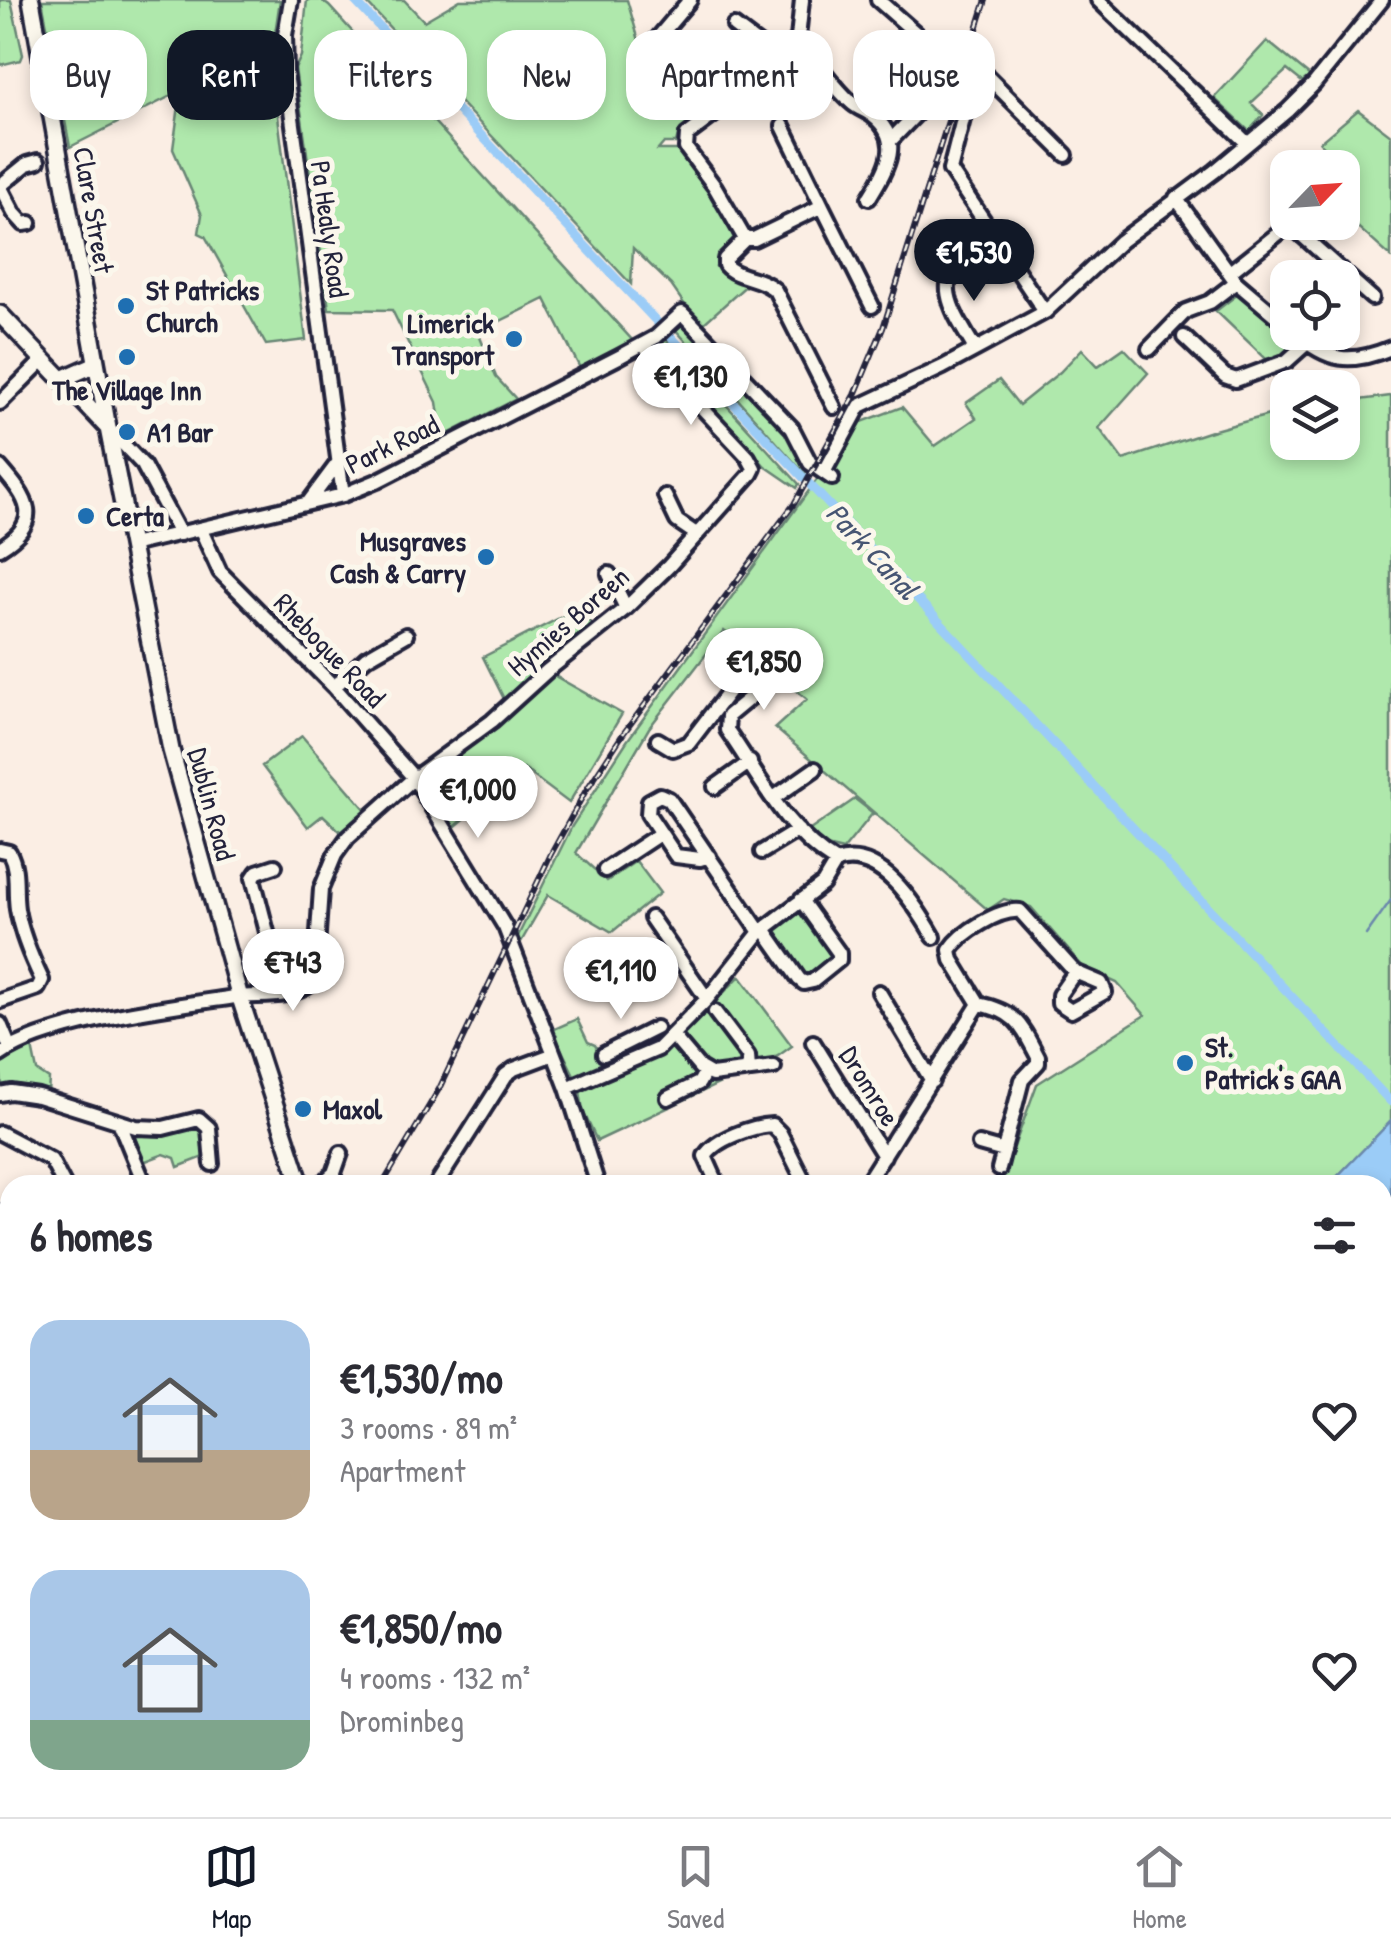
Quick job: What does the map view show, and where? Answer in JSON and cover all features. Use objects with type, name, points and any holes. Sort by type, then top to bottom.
[{"type":"main road","name":"Clare Street","points":[[31,0],[108,428]]},
{"type":"main road","points":[[0,314],[108,428]]},
{"type":"main road","points":[[62,379],[96,364]]},
{"type":"main road","name":"Dublin Road","points":[[108,428],[171,750],[240,996],[298,1175]]},
{"type":"street","name":"Pa Healy Road","points":[[291,0],[286,35],[290,114],[343,495]]},
{"type":"street","points":[[665,30],[690,0]]},
{"type":"street","points":[[799,30],[802,0]]},
{"type":"street","points":[[878,0],[913,30]]},
{"type":"street","points":[[1098,0],[1247,142]]},
{"type":"street","points":[[966,253],[949,277],[947,299],[975,349],[1045,312],[1121,241],[1216,172],[1314,84],[1382,0]]},
{"type":"street","points":[[734,26],[739,30]]},
{"type":"street","points":[[1045,312],[950,170],[974,76],[981,72],[988,76],[1066,155]]},
{"type":"street","points":[[833,80],[852,103],[876,118],[892,140]]},
{"type":"street","points":[[708,120],[688,135],[686,148],[715,187],[745,240]]},
{"type":"street","points":[[868,198],[885,171],[892,140],[911,120]]},
{"type":"street","points":[[783,126],[872,306]]},
{"type":"street","points":[[30,224],[24,224],[14,213],[0,186],[38,161]]},
{"type":"street","points":[[1176,198],[1233,277],[1270,310]]},
{"type":"street","points":[[822,206],[754,240],[745,240],[725,259],[724,265],[775,290],[834,407]]},
{"type":"street","points":[[1148,349],[1186,311],[1210,302],[1284,228],[1295,228],[1372,298]]},
{"type":"street","name":"Park Road","points":[[131,544],[343,495],[377,482],[656,337],[682,314],[792,428],[810,463],[827,474],[826,469],[860,406],[975,349]]},
{"type":"street","points":[[1184,337],[1225,376],[1236,380],[1287,361],[1300,350]]},
{"type":"street","name":"Hymies Boreen","points":[[283,994],[305,988],[315,976],[318,910],[326,872],[348,837],[414,778],[492,721],[546,671],[626,608],[669,566],[754,468],[642,344]]},
{"type":"street","points":[[1319,350],[1353,360],[1391,348]]},
{"type":"street","points":[[0,403],[44,360]]},
{"type":"street","points":[[108,428],[143,466],[180,534]]},
{"type":"street","points":[[306,504],[337,464]]},
{"type":"street","points":[[0,468],[20,490],[28,506],[27,523],[17,537],[0,548]]},
{"type":"street","points":[[665,496],[678,521],[696,534]]},
{"type":"street","name":"Rhebogue Road","points":[[201,530],[220,572],[334,687],[414,778],[505,927],[567,1088],[595,1175]]},
{"type":"street","points":[[609,574],[626,608]]},
{"type":"street","points":[[334,687],[366,658],[406,635]]},
{"type":"street","points":[[658,740],[672,749],[681,747],[722,711],[772,678]]},
{"type":"street","points":[[732,687],[722,711],[727,730],[798,830],[836,862],[850,859],[883,872],[914,904],[934,936]]},
{"type":"street","points":[[715,787],[750,762]]},
{"type":"street","points":[[775,798],[815,770]]},
{"type":"street","points":[[708,856],[676,856],[648,814],[649,801],[660,796],[669,799],[804,983],[839,960],[801,900]]},
{"type":"street","points":[[762,852],[798,830]]},
{"type":"street","points":[[605,870],[661,833]]},
{"type":"street","points":[[0,850],[10,852],[16,866],[16,906],[26,946],[42,980],[38,988],[0,1001]]},
{"type":"street","points":[[567,1088],[658,1049],[711,1006],[762,930],[823,884],[836,862]]},
{"type":"street","points":[[0,1024],[5,1052],[60,1030],[240,996],[283,994],[253,878],[258,872],[276,866]]},
{"type":"street","points":[[999,1168],[1022,1080],[1038,1063],[1038,1057],[1020,1022],[1002,1009],[979,1004],[950,950],[956,942],[1012,910],[1020,911],[1075,972]]},
{"type":"street","points":[[651,918],[748,1056],[750,1070]]},
{"type":"street","name":"Dromroe","points":[[879,992],[932,1081]]},
{"type":"street","name":"Dromroe","points":[[872,1175],[979,1004]]},
{"type":"street","points":[[604,1054],[656,1028]]},
{"type":"street","points":[[673,1036],[704,1072],[774,1067]]},
{"type":"street","points":[[630,1041],[639,1058]]},
{"type":"street","name":"Dromroe","points":[[813,1042],[884,1156]]},
{"type":"street","points":[[442,1175],[506,1076],[514,1069],[554,1054]]},
{"type":"street","points":[[668,1098],[699,1083],[704,1072]]},
{"type":"street","points":[[0,1094],[38,1096],[67,1107],[97,1112],[120,1124],[163,1128],[199,1119],[210,1128],[212,1164]]},
{"type":"street","points":[[120,1124],[141,1175]]},
{"type":"street","points":[[714,1175],[705,1156],[710,1147],[772,1125],[801,1175]]},
{"type":"street","points":[[0,1132],[51,1160],[59,1175]]},
{"type":"street","points":[[979,1144],[1004,1151]]},
{"type":"street","points":[[332,1175],[341,1153]]},
{"type":"green space","points":[[0,0],[11,0],[23,55],[21,60],[0,65]]},
{"type":"green space","points":[[42,0],[280,0],[276,30],[167,30],[167,98],[147,108],[147,30],[48,30]]},
{"type":"green space","points":[[307,0],[321,0],[351,30],[314,30],[314,120],[432,120],[633,341],[580,368],[545,299],[478,332],[496,377],[516,399],[442,437],[437,402],[392,310],[329,309],[295,69],[301,56]]},
{"type":"green space","points":[[364,0],[404,0],[424,21],[460,0],[627,0],[636,30],[626,30],[626,120],[695,120],[679,132],[676,143],[664,143],[658,150],[680,153],[706,187],[732,233],[734,240],[716,266],[750,282],[703,324],[797,423],[814,458],[805,474],[674,328],[689,311],[671,285],[633,248],[631,284],[467,110],[467,30],[392,30]]},
{"type":"green space","points":[[1267,41],[1310,76],[1302,82],[1287,70],[1251,103],[1263,115],[1249,131],[1214,98]]},
{"type":"green space","points":[[1358,110],[1391,135],[1391,257],[1360,229],[1360,150],[1327,150],[1320,142]]},
{"type":"green space","points":[[65,120],[124,120],[70,147]]},
{"type":"green space","points":[[177,120],[278,120],[306,340],[266,345],[205,236],[199,233],[202,215],[173,149]]},
{"type":"green space","points":[[1238,294],[1270,321],[1270,350],[1291,350],[1266,359],[1216,311]]},
{"type":"green space","points":[[663,336],[799,484],[797,488],[765,466],[654,343]]},
{"type":"green space","points":[[1124,348],[1148,373],[1099,428],[1123,460],[1270,415],[1270,460],[1360,460],[1360,400],[1391,396],[1391,1121],[1339,1175],[1004,1175],[1037,1084],[1145,1015],[1117,983],[1084,968],[1031,907],[1004,899],[988,910],[775,728],[807,699],[724,631],[649,728],[576,853],[607,881],[636,861],[660,893],[612,932],[548,895],[521,942],[517,938],[572,826],[627,741],[818,478],[825,476],[862,412],[862,422],[902,407],[935,446],[976,418],[966,403],[999,380],[1019,405],[1082,349],[1098,366]]},
{"type":"green space","points":[[583,606],[598,638],[555,676],[622,714],[569,803],[524,769],[451,830],[423,781],[511,713],[483,657]]},
{"type":"green space","points":[[302,736],[366,810],[343,834],[323,815],[308,827],[262,766]]},
{"type":"green space","points":[[855,799],[873,813],[843,850],[822,845],[807,832]]},
{"type":"green space","points":[[803,909],[835,960],[804,979],[773,935],[773,928]]},
{"type":"green space","points":[[740,976],[792,1046],[597,1141],[583,1111],[580,1091],[664,1054]]},
{"type":"green space","points":[[577,1019],[588,1042],[595,1045],[606,1064],[575,1077],[552,1030]]},
{"type":"green space","points":[[32,1047],[37,1071],[49,1079],[48,1094],[2,1087],[0,1064]]},
{"type":"green space","points":[[197,1124],[204,1128],[209,1155],[178,1167],[175,1158],[164,1154],[143,1162],[133,1132]]},
{"type":"water","points":[[1391,1121],[1391,1175],[1339,1175]]},
{"type":"waterway","name":"Park Canal","points":[[354,0],[1391,1102]]},
{"type":"waterway","points":[[1366,935],[1391,900]]},
{"type":"railway","points":[[388,1175],[439,1089],[551,854],[585,792],[623,734],[794,504],[855,395],[883,328],[986,0]]},
{"type":"place","name":"St Patricks Church","points":[[126,306]]},
{"type":"place","name":"Limerick Transport","points":[[514,339]]},
{"type":"place","name":"The Village Inn","points":[[127,357]]},
{"type":"place","name":"A1 Bar","points":[[127,432]]},
{"type":"place","name":"Certa","points":[[86,516]]},
{"type":"place","name":"Musgraves Cash & Carry","points":[[486,557]]},
{"type":"place","name":"St. Patrick's GAA","points":[[1185,1063]]},
{"type":"place","name":"Maxol","points":[[303,1109]]}]
